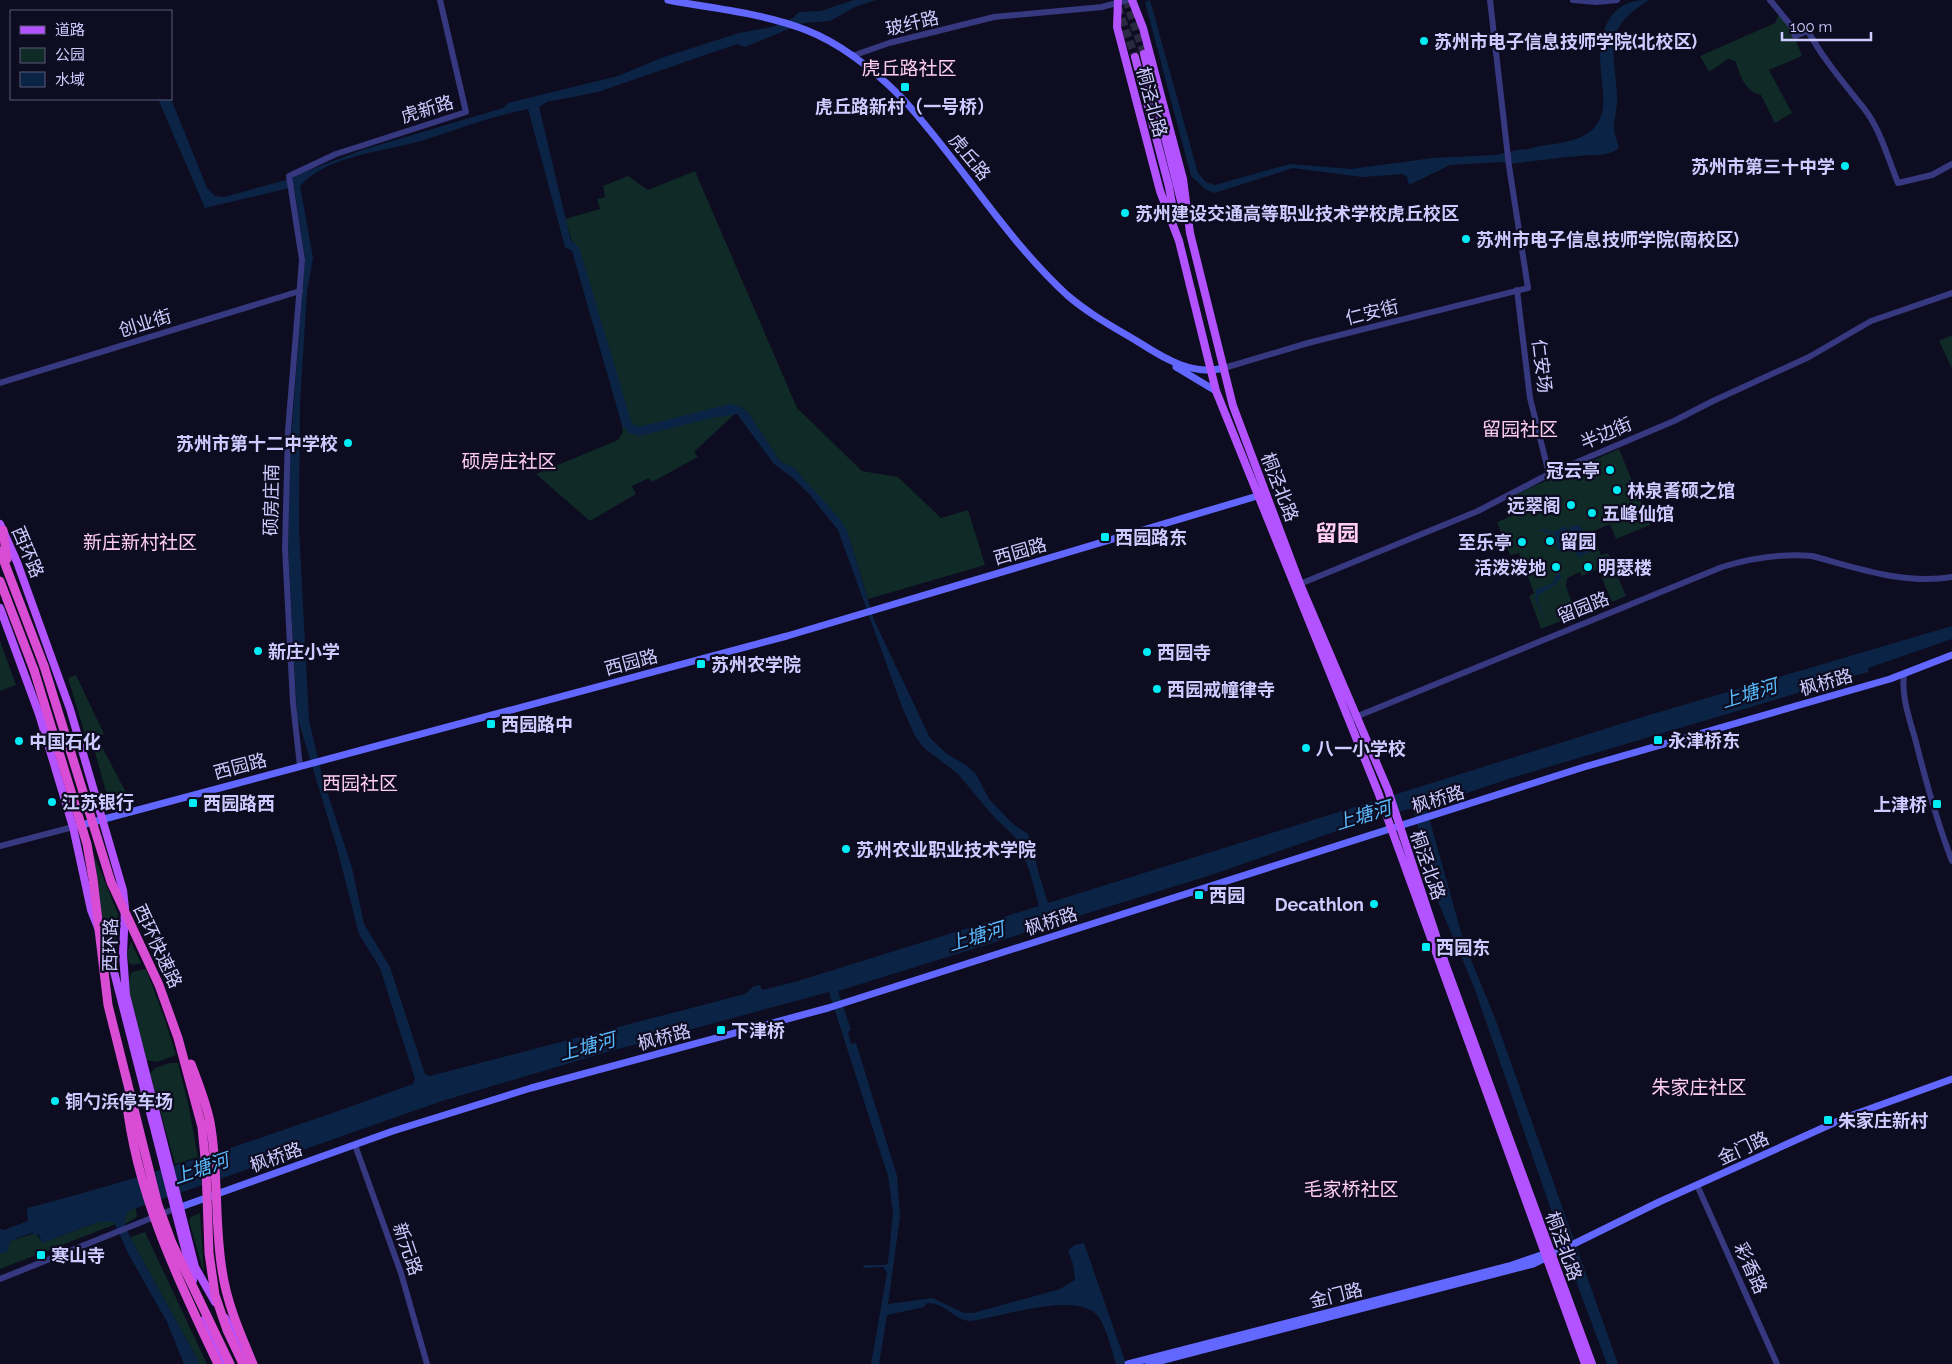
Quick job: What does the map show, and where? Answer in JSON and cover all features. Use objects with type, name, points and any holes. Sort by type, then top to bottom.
[{"type":"highway","points":[[1,527],[10,574]]},
{"type":"highway","name":"西环快速路","points":[[0,551],[44,666],[111,882],[159,985],[178,1038],[202,1127],[206,1158],[209,1254],[215,1296],[226,1330],[244,1364]]},
{"type":"highway","points":[[0,581],[34,670],[87,844],[93,880],[104,982],[123,1066],[164,1222],[230,1364]]},
{"type":"highway","points":[[178,1038],[191,1064],[210,1120],[223,1280],[232,1315],[253,1364]]},
{"type":"highway","points":[[123,1066],[129,1123],[151,1211],[172,1267],[218,1364]]},
{"type":"main road","name":"虎丘路","points":[[668,0],[779,21],[806,30],[852,56],[889,85],[910,106],[1031,257],[1056,284],[1084,309],[1161,357],[1190,368],[1210,372],[1224,368]]},
{"type":"main road","name":"桐泾北路","points":[[1132,0],[1143,28],[1182,179],[1190,233]]},
{"type":"main road","name":"桐泾北路","points":[[1118,2],[1117,27],[1160,191],[1178,239]]},
{"type":"main road","name":"桐泾北路","points":[[1144,54],[1234,406],[1263,495],[1297,585],[1352,718],[1386,816],[1395,827],[1585,1364]]},
{"type":"main road","name":"桐泾北路","points":[[1135,57],[1169,187],[1178,239],[1210,372],[1216,391],[1263,495]]},
{"type":"main road","points":[[1161,357],[1216,391]]},
{"type":"main road","name":"西园路","points":[[73,827],[787,636],[1263,495]]},
{"type":"main road","name":"西环路","points":[[1,527],[17,562],[70,709],[125,896],[123,954],[128,1005],[165,1159]]},
{"type":"main road","name":"西环路","points":[[0,608],[39,714],[73,827],[91,910],[107,949],[165,1159],[205,1320],[224,1364]]},
{"type":"main road","name":"枫桥路","points":[[177,1208],[355,1145],[531,1088],[828,1008],[1584,767],[1904,674],[1952,655]]},
{"type":"main road","name":"桐泾北路","points":[[1352,718],[1388,790],[1396,814],[1395,827]]},
{"type":"main road","name":"金门路","points":[[1149,1364],[1510,1271],[1560,1251],[1697,1185],[1859,1112],[1952,1079]]},
{"type":"main road","name":"西环路","points":[[177,1208],[196,1270],[232,1328],[249,1364]]},
{"type":"main road","name":"桐泾北路","points":[[1547,1256],[1592,1364]]},
{"type":"main road","name":"金门路","points":[[1128,1364],[1547,1256]]},
{"type":"street","name":"虎新路","points":[[289,177],[336,154],[466,112],[440,0]]},
{"type":"street","name":"玻纤路","points":[[852,56],[890,43],[943,32],[994,17],[1127,0]]},
{"type":"street","name":"仁安街","points":[[1224,368],[1308,343],[1528,288],[1509,166],[1490,0]]},
{"type":"street","points":[[1573,0],[1604,2],[1617,0]]},
{"type":"street","points":[[1770,0],[1792,27],[1795,36],[1808,31],[1830,67],[1863,106],[1877,132],[1898,184],[1932,175],[1952,164]]},
{"type":"street","name":"硕房庄南","points":[[289,177],[302,260],[288,431],[285,548],[292,703],[300,766]]},
{"type":"street","name":"仁安场","points":[[1517,290],[1530,398],[1549,474]]},
{"type":"street","name":"创业街","points":[[0,383],[300,291]]},
{"type":"street","name":"半边街","points":[[1297,585],[1478,511],[1549,474],[1674,421],[1712,401],[1809,357],[1871,321],[1952,293]]},
{"type":"street","name":"留园路","points":[[1352,718],[1722,567],[1749,559],[1778,554],[1812,556],[1882,575],[1914,578],[1952,577]]},
{"type":"street","points":[[1904,674],[1902,688],[1910,720],[1944,841],[1952,861]]},
{"type":"street","name":"西园路","points":[[0,846],[73,827]]},
{"type":"street","name":"新元路","points":[[355,1145],[401,1273],[427,1364]]},
{"type":"street","name":"彩香路","points":[[1697,1185],[1777,1364]]},
{"type":"street","name":"枫桥路","points":[[0,1279],[177,1208]]},
{"type":"green space","points":[[1779,14],[1791,28],[1802,56],[1769,70],[1792,113],[1775,123],[1761,95],[1751,90],[1744,82],[1735,61],[1728,59],[1709,72],[1700,56],[1775,23]]},
{"type":"green space","points":[[695,171],[797,408],[862,471],[898,477],[941,518],[968,510],[985,565],[868,599],[847,530],[794,468],[780,461],[749,414],[742,407],[694,452],[698,457],[652,482],[649,478],[632,486],[636,494],[590,521],[536,474],[618,440],[623,432],[622,425],[630,421],[565,219],[600,209],[597,199],[605,197],[603,186],[628,176],[648,190]]},
{"type":"green space","points":[[1952,335],[1952,369],[1939,341]]},
{"type":"green space","name":"留园","points":[[1619,449],[1650,525],[1616,539],[1610,524],[1591,532],[1601,555],[1608,553],[1626,596],[1612,602],[1598,569],[1582,576],[1580,572],[1567,578],[1566,586],[1576,615],[1541,629],[1529,596],[1534,593],[1519,553],[1510,555],[1497,522],[1521,512],[1514,495]]},
{"type":"green space","points":[[0,641],[16,685],[0,691]]},
{"type":"green space","points":[[76,675],[104,734],[91,740],[86,738],[68,678]]},
{"type":"green space","points":[[99,741],[131,802],[117,805],[108,799],[93,745]]},
{"type":"green space","points":[[94,855],[118,914],[115,952],[102,923]]},
{"type":"green space","points":[[131,942],[141,963],[133,965],[129,963],[127,953]]},
{"type":"green space","points":[[146,969],[176,1055],[157,1062],[146,1060],[129,989],[132,972]]},
{"type":"green space","points":[[169,1063],[178,1063],[198,1157],[175,1164],[150,1074],[155,1068]]},
{"type":"green space","points":[[136,1208],[137,1217],[125,1224],[116,1224],[0,1269],[0,1254],[7,1251],[10,1241],[36,1233],[42,1243]]},
{"type":"green space","points":[[200,1213],[204,1274],[189,1221],[191,1217]]},
{"type":"green space","points":[[145,1232],[207,1364],[200,1364],[130,1237]]},
{"type":"water","name":"上塘河","points":[[854,0],[876,0],[855,7],[830,21],[803,23],[745,47],[737,44],[598,92],[547,102],[539,107],[571,241],[579,247],[632,424],[639,427],[730,404],[742,407],[749,414],[780,461],[794,468],[839,518],[847,530],[874,620],[930,738],[947,754],[966,765],[976,774],[989,799],[1013,824],[1028,834],[1048,903],[1646,716],[1952,626],[1952,639],[1868,668],[1868,672],[1511,778],[1426,807],[1464,943],[1495,1018],[1618,1364],[1607,1364],[1573,1273],[1474,987],[1437,899],[1413,808],[1365,821],[1214,874],[838,991],[851,1030],[848,1032],[851,1044],[856,1043],[897,1176],[900,1217],[888,1304],[933,1298],[964,1313],[973,1313],[1060,1289],[1075,1280],[1073,1264],[1068,1250],[1075,1245],[1084,1243],[1126,1364],[1116,1364],[1102,1323],[1096,1314],[1085,1308],[1071,1305],[1054,1305],[971,1321],[959,1318],[940,1306],[927,1303],[924,1307],[887,1315],[879,1364],[871,1364],[887,1273],[883,1267],[863,1268],[864,1265],[885,1265],[888,1263],[893,1213],[888,1176],[829,992],[607,1052],[442,1101],[131,1210],[125,1219],[130,1237],[200,1364],[184,1364],[167,1322],[129,1255],[114,1222],[98,1222],[42,1243],[39,1235],[31,1233],[10,1241],[8,1251],[0,1254],[0,1229],[4,1230],[28,1221],[27,1208],[125,1181],[222,1150],[413,1084],[415,1079],[380,968],[359,934],[337,848],[297,716],[288,546],[290,452],[305,258],[294,187],[205,208],[158,100],[171,100],[207,188],[215,196],[224,197],[293,178],[365,149],[503,108],[508,103],[618,76],[661,58],[739,33],[772,27],[793,18],[799,12],[821,11]],"holes":[[[528,109],[565,247],[572,251],[622,425],[629,433],[639,436],[712,418],[737,414],[774,464],[793,478],[810,495],[838,530],[902,707],[915,736],[924,748],[958,774],[994,817],[1015,837],[1029,869],[1039,906],[798,981],[762,990],[760,985],[754,986],[745,994],[430,1076],[425,1074],[390,967],[364,924],[352,868],[322,776],[309,720],[299,529],[300,403],[307,292],[313,258],[300,186],[312,175],[342,161],[424,140],[489,119]]]},
{"type":"water","points":[[1150,0],[1198,173],[1206,182],[1215,185],[1290,164],[1351,169],[1433,158],[1496,155],[1579,138],[1594,128],[1601,117],[1603,92],[1600,48],[1603,33],[1610,18],[1617,9],[1626,4],[1649,0],[1634,10],[1624,20],[1617,30],[1614,40],[1613,51],[1617,98],[1614,129],[1619,148],[1614,151],[1604,154],[1512,164],[1502,162],[1450,165],[1409,185],[1407,177],[1403,174],[1362,177],[1293,168],[1214,193],[1205,189],[1191,176],[1145,2]]},
{"type":"water","points":[[1579,525],[1583,530],[1583,536],[1576,540],[1579,543],[1586,542],[1591,551],[1578,558],[1575,550],[1569,553],[1566,547],[1557,551],[1558,547],[1553,538],[1555,533],[1551,534],[1538,530],[1544,529],[1553,532],[1566,526],[1569,531],[1571,526]]},
{"type":"water","points":[[1558,570],[1561,577],[1558,581],[1537,598],[1546,623],[1535,599],[1536,590],[1553,583]]},
{"type":"tunnel","points":[[1126,0],[1144,54]]},
{"type":"tunnel","points":[[1118,7],[1135,57]]},
{"type":"place","name":"苏州市电子信息技师学院(北校区)","points":[[1424,41]]},
{"type":"place","name":"虎丘路新村（一号桥）","points":[[905,87]]},
{"type":"place","name":"苏州市第三十中学","points":[[1845,166]]},
{"type":"place","name":"苏州建设交通高等职业技术学校虎丘校区","points":[[1125,213]]},
{"type":"place","name":"苏州市电子信息技师学院(南校区)","points":[[1466,239]]},
{"type":"place","name":"苏州市第十二中学校","points":[[348,443]]},
{"type":"place","name":"冠云亭","points":[[1610,470]]},
{"type":"place","name":"林泉耆硕之馆","points":[[1617,490]]},
{"type":"place","name":"远翠阁","points":[[1571,505]]},
{"type":"place","name":"五峰仙馆","points":[[1592,513]]},
{"type":"place","name":"西园路东","points":[[1105,537]]},
{"type":"place","name":"留园","points":[[1550,541]]},
{"type":"place","name":"至乐亭","points":[[1522,542]]},
{"type":"place","name":"活泼泼地","points":[[1556,567]]},
{"type":"place","name":"明瑟楼","points":[[1588,567]]},
{"type":"place","name":"新庄小学","points":[[258,651]]},
{"type":"place","name":"西园寺","points":[[1147,652]]},
{"type":"place","name":"苏州农学院","points":[[701,664]]},
{"type":"place","name":"西园戒幢律寺","points":[[1157,689]]},
{"type":"place","name":"西园路中","points":[[491,724]]},
{"type":"place","name":"永津桥东","points":[[1658,740]]},
{"type":"place","name":"中国石化","points":[[19,741]]},
{"type":"place","name":"八一小学校","points":[[1306,748]]},
{"type":"place","name":"江苏银行","points":[[52,802]]},
{"type":"place","name":"西园路西","points":[[193,803]]},
{"type":"place","name":"上津桥","points":[[1937,804]]},
{"type":"place","name":"苏州农业职业技术学院","points":[[846,849]]},
{"type":"place","name":"西园","points":[[1199,895]]},
{"type":"place","name":"Decathlon","points":[[1374,904]]},
{"type":"place","name":"西园东","points":[[1426,947]]},
{"type":"place","name":"下津桥","points":[[721,1030]]},
{"type":"place","name":"铜勺浜停车场","points":[[55,1101]]},
{"type":"place","name":"朱家庄新村","points":[[1828,1120]]},
{"type":"place","name":"寒山寺","points":[[41,1255]]},
{"type":"district","name":"虎丘路社区","points":[[909,68]]},
{"type":"district","name":"留园社区","points":[[1520,429]]},
{"type":"district","name":"硕房庄社区","points":[[509,461]]},
{"type":"district","name":"留园","points":[[1337,533]]},
{"type":"district","name":"新庄新村社区","points":[[140,542]]},
{"type":"district","name":"西园社区","points":[[360,783]]},
{"type":"district","name":"朱家庄社区","points":[[1699,1087]]},
{"type":"district","name":"毛家桥社区","points":[[1351,1189]]}]
